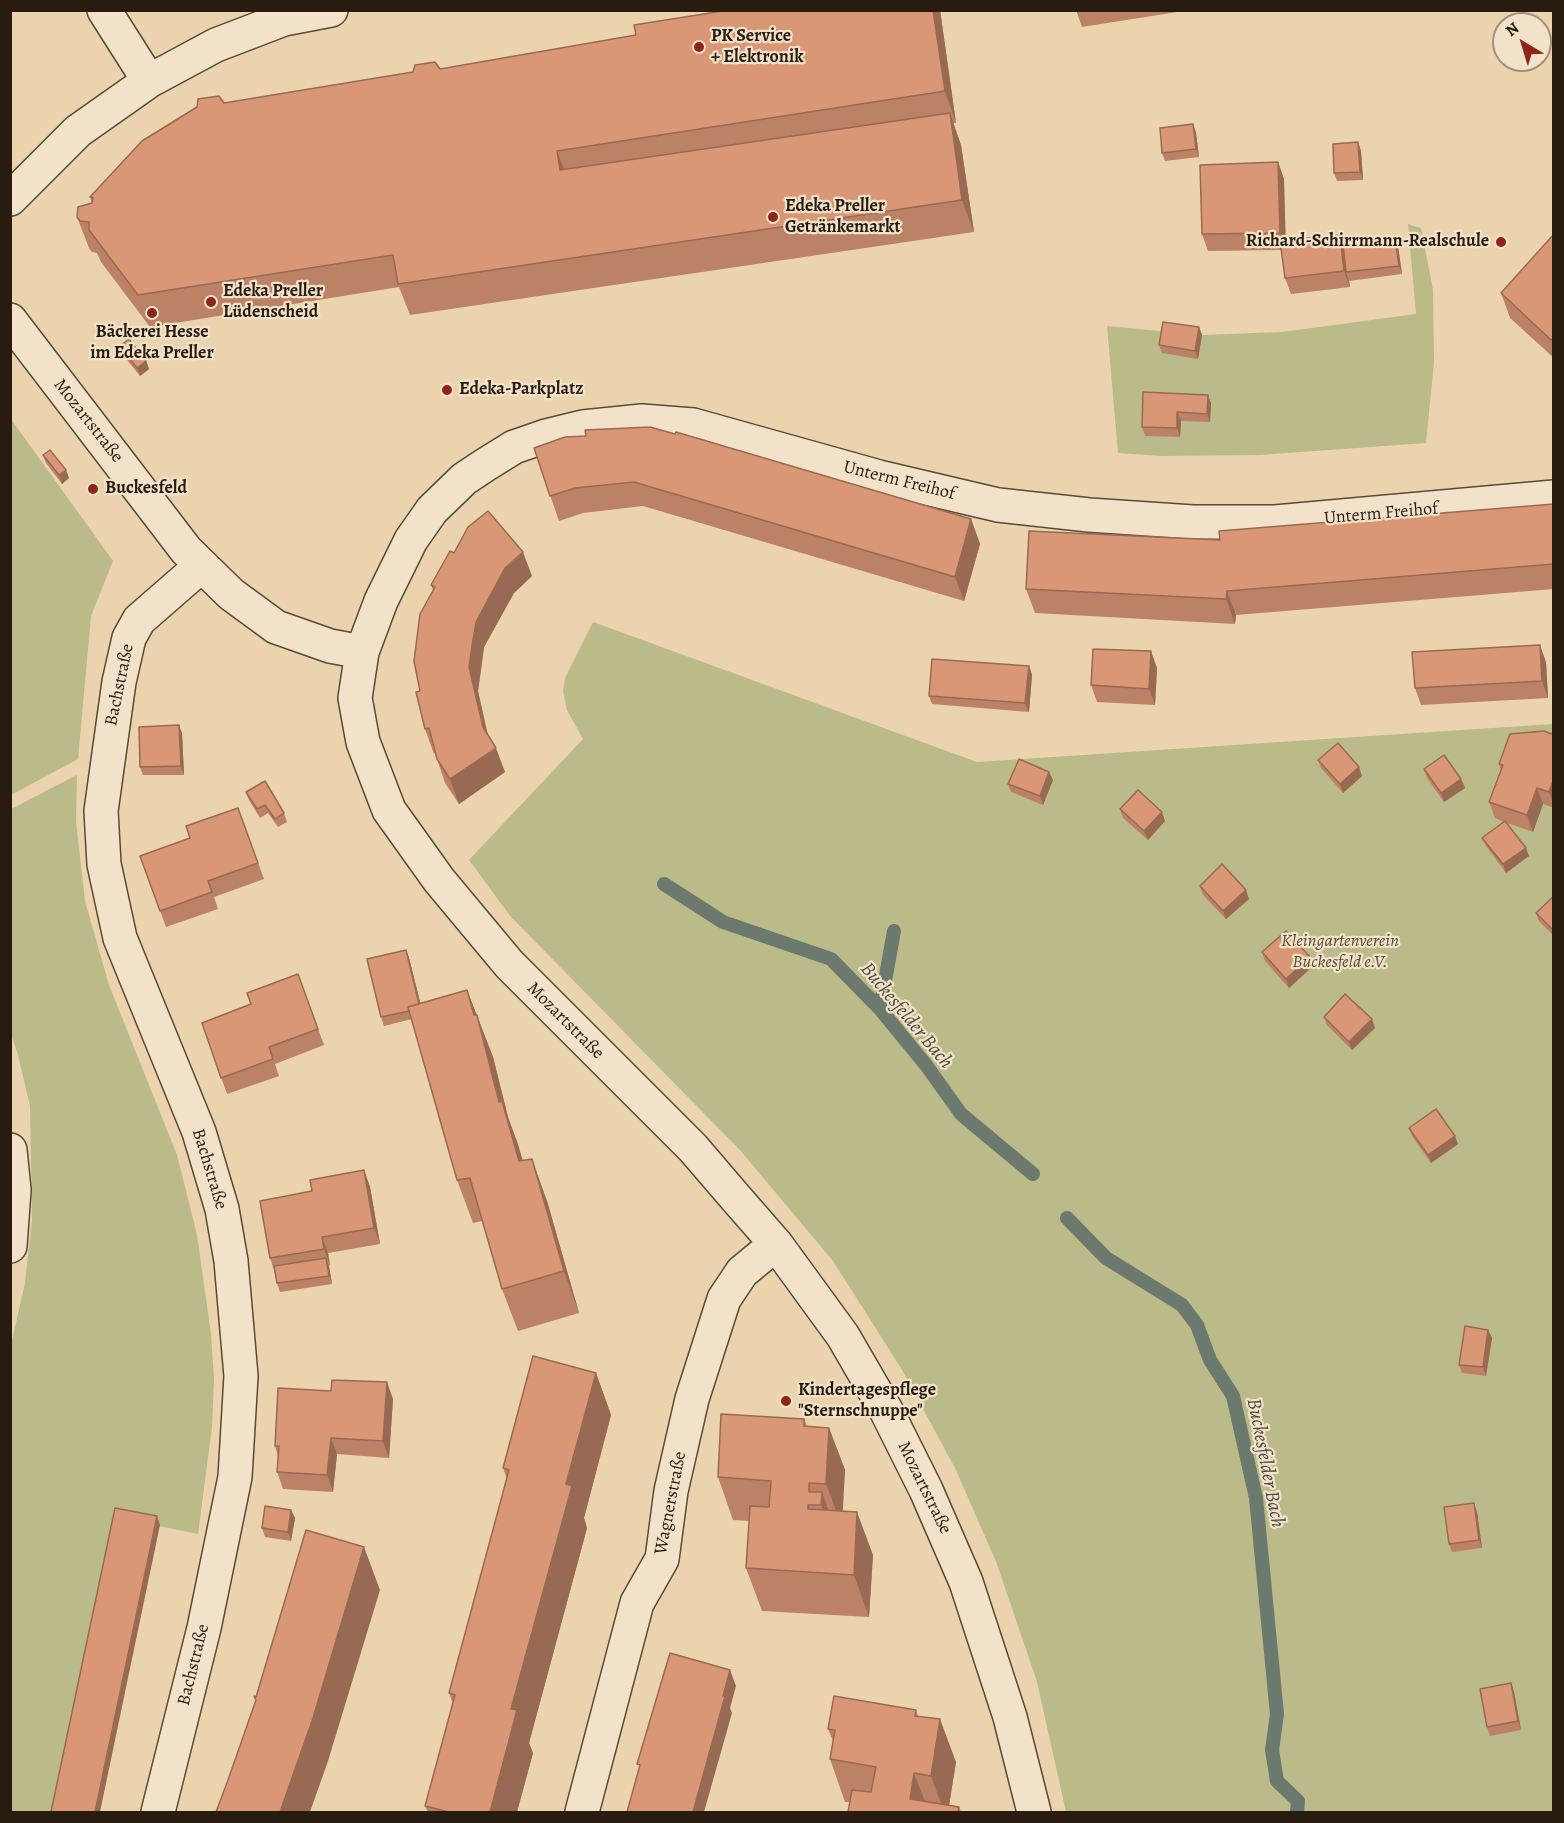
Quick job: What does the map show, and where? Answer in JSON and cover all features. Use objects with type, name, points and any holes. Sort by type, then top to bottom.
[{"type":"street","points":[[104,10],[149,81]]},
{"type":"street","points":[[10,198],[78,131],[149,81],[216,45],[284,19],[331,10]]},
{"type":"street","name":"Mozartstraße","points":[[10,320],[171,531],[201,566],[231,594],[276,627],[330,646],[362,652],[355,698],[358,723],[383,795],[399,824],[439,880],[509,964],[693,1148],[776,1244],[843,1336],[887,1412],[938,1515],[983,1629],[1019,1746],[1034,1812]]},
{"type":"street","name":"Unterm Freihof","points":[[362,652],[391,575],[432,510],[464,479],[514,447],[583,427],[642,421],[693,425],[954,495],[1029,510],[1089,515],[1193,522],[1283,522],[1554,497]]},
{"type":"street","name":"Bachstraße","points":[[158,1812],[204,1628],[235,1477],[241,1376],[231,1261],[222,1209],[199,1132],[120,938],[104,864],[100,811],[119,682],[129,638],[139,620],[201,566]]},
{"type":"street","points":[[10,1150],[14,1190],[10,1245]]},
{"type":"street","name":"Wagnerstraße","points":[[582,1812],[638,1603],[662,1559],[671,1491],[692,1399],[724,1299],[742,1272],[776,1244]]},
{"type":"green space","points":[[1408,224],[1421,228],[1433,290],[1434,362],[1426,443],[1259,455],[1162,456],[1118,453],[1107,326],[1202,335],[1282,332],[1416,314]]},
{"type":"green space","points":[[11,419],[113,561],[91,616],[78,759],[11,795]]},
{"type":"green space","name":"Kleingartenverein Buckesfeld e.V.","points":[[593,622],[977,762],[1553,724],[1553,1812],[1066,1812],[1037,1682],[997,1564],[956,1470],[901,1368],[833,1261],[740,1150],[511,917],[469,860],[583,739],[567,710],[563,691],[565,678]]},
{"type":"green space","points":[[77,775],[76,822],[85,901],[109,985],[177,1155],[197,1235],[211,1334],[214,1379],[212,1427],[198,1534],[159,1526],[56,1812],[11,1812],[10,1349],[25,1283],[32,1220],[30,1106],[11,1034],[11,809]]},
{"type":"building","points":[[729,10],[933,10],[945,91],[557,151],[560,170],[950,113],[962,200],[398,284],[393,255],[138,295],[89,230],[89,222],[80,221],[77,217],[78,207],[92,203],[93,198],[90,197],[142,141],[197,107],[198,99],[219,96],[224,103],[413,72],[415,65],[435,62],[440,69],[636,35],[634,25]]},
{"type":"building","points":[[1193,124],[1196,149],[1162,153],[1160,128]]},
{"type":"building","points":[[1358,142],[1360,172],[1334,173],[1333,144]]},
{"type":"building","points":[[1278,162],[1280,233],[1202,234],[1200,165]]},
{"type":"building","points":[[1554,234],[1554,337],[1551,340],[1501,293]]},
{"type":"building","points":[[1340,235],[1344,271],[1285,278],[1280,241]]},
{"type":"building","points":[[1395,238],[1399,266],[1346,272],[1343,243]]},
{"type":"building","points":[[1163,322],[1199,327],[1195,351],[1159,345]]},
{"type":"building","points":[[129,339],[146,361],[137,368],[120,346]]},
{"type":"building","points":[[1143,392],[1208,395],[1207,414],[1177,412],[1177,428],[1142,427]]},
{"type":"building","points":[[650,427],[675,434],[676,432],[971,519],[955,577],[634,482],[575,488],[550,496],[534,448],[565,437],[586,436],[585,430]]},
{"type":"building","points":[[50,450],[66,470],[59,475],[43,455]]},
{"type":"building","points":[[1554,504],[1554,564],[1227,591],[1226,599],[1026,589],[1029,531],[1220,540],[1219,531]]},
{"type":"building","points":[[488,511],[523,552],[505,568],[476,622],[469,667],[483,727],[496,748],[450,779],[437,759],[429,728],[425,729],[416,692],[420,691],[414,661],[420,614],[435,587],[431,585],[450,551],[454,553],[468,527]]},
{"type":"building","points":[[1540,645],[1542,681],[1415,688],[1412,652]]},
{"type":"building","points":[[1093,649],[1151,651],[1149,689],[1091,685]]},
{"type":"building","points":[[932,659],[1029,666],[1025,703],[929,696]]},
{"type":"building","points":[[179,725],[181,766],[140,767],[139,727]]},
{"type":"building","points":[[1544,731],[1554,735],[1554,779],[1549,792],[1537,788],[1527,815],[1489,802],[1503,765],[1499,764],[1510,734]]},
{"type":"building","points":[[1338,743],[1359,767],[1340,784],[1318,760]]},
{"type":"building","points":[[1444,755],[1461,779],[1441,793],[1424,769]]},
{"type":"building","points":[[1019,759],[1049,772],[1040,796],[1008,784]]},
{"type":"building","points":[[265,781],[284,813],[275,819],[265,805],[257,809],[246,792]]},
{"type":"building","points":[[1138,790],[1162,812],[1144,831],[1120,809]]},
{"type":"building","points":[[238,808],[258,863],[208,881],[212,892],[160,911],[140,856],[190,838],[186,826]]},
{"type":"building","points":[[1505,821],[1526,848],[1503,864],[1482,838]]},
{"type":"building","points":[[1222,864],[1246,890],[1223,911],[1200,886]]},
{"type":"building","points":[[1554,896],[1554,931],[1536,913]]},
{"type":"building","points":[[1286,931],[1310,957],[1286,979],[1262,952]]},
{"type":"building","points":[[406,950],[419,1004],[408,1007],[409,1011],[381,1017],[367,959]]},
{"type":"building","points":[[298,974],[318,1029],[269,1047],[273,1059],[221,1078],[202,1023],[251,1004],[247,993]]},
{"type":"building","points":[[467,990],[474,1015],[477,1015],[499,1102],[502,1101],[519,1161],[532,1159],[564,1271],[502,1289],[470,1178],[457,1180],[408,1007]]},
{"type":"building","points":[[1345,994],[1372,1019],[1349,1042],[1324,1017]]},
{"type":"building","points":[[1436,1109],[1455,1136],[1428,1155],[1409,1128]]},
{"type":"building","points":[[364,1170],[374,1228],[322,1237],[324,1249],[270,1258],[260,1201],[312,1191],[310,1180]]},
{"type":"building","points":[[326,1258],[329,1276],[277,1283],[274,1266]]},
{"type":"building","points":[[1465,1326],[1488,1330],[1483,1367],[1459,1365]]},
{"type":"building","points":[[533,1356],[596,1373],[566,1484],[572,1486],[511,1709],[517,1710],[490,1812],[449,1812],[425,1806],[455,1695],[449,1693],[509,1470],[503,1468]]},
{"type":"building","points":[[332,1380],[387,1382],[383,1441],[331,1438],[327,1475],[277,1472],[279,1446],[275,1446],[278,1388],[331,1391]]},
{"type":"building","points":[[721,1414],[804,1419],[804,1426],[829,1428],[826,1484],[809,1483],[809,1492],[822,1492],[821,1505],[808,1505],[808,1509],[857,1512],[854,1575],[746,1568],[750,1506],[769,1507],[771,1481],[718,1477]]},
{"type":"building","points":[[1474,1503],[1479,1540],[1449,1544],[1444,1507]]},
{"type":"building","points":[[265,1506],[291,1510],[288,1532],[262,1528]]},
{"type":"building","points":[[115,1508],[157,1516],[95,1812],[51,1812]]},
{"type":"building","points":[[306,1530],[364,1547],[313,1718],[280,1812],[216,1812],[256,1700],[254,1696],[256,1697]]},
{"type":"building","points":[[670,1653],[730,1670],[723,1696],[725,1696],[693,1812],[627,1812],[640,1765],[637,1764]]},
{"type":"building","points":[[1511,1683],[1518,1721],[1487,1727],[1480,1689]]},
{"type":"building","points":[[834,1696],[916,1710],[915,1716],[940,1719],[931,1776],[914,1773],[910,1799],[959,1807],[958,1812],[848,1812],[852,1790],[871,1792],[876,1767],[830,1759],[835,1730],[828,1729]]},
{"type":"waterway","name":"Buckesfelder Bach","points":[[664,884],[723,922],[831,959],[880,1009],[926,1065],[961,1114],[1033,1174]]},
{"type":"waterway","points":[[880,1009],[894,931]]},
{"type":"waterway","name":"Buckesfelder Bach","points":[[1067,1218],[1106,1258],[1182,1305],[1197,1325],[1210,1360],[1233,1396],[1256,1498],[1277,1714],[1272,1750],[1277,1781],[1298,1801],[1297,1812]]},
{"type":"place","name":"PK Service + Elektronik","points":[[699,47]]},
{"type":"place","name":"Edeka Preller Getränkemarkt","points":[[773,217]]},
{"type":"place","name":"Richard-Schirrmann-Realschule","points":[[1501,242]]},
{"type":"place","name":"Edeka Preller Lüdenscheid","points":[[211,302]]},
{"type":"place","name":"Bäckerei Hesse im Edeka Preller","points":[[152,313]]},
{"type":"place","name":"Edeka-Parkplatz","points":[[447,390]]},
{"type":"place","name":"Buckesfeld","points":[[93,489]]},
{"type":"place","name":"Kindertagespflege \"Sternschnuppe\"","points":[[786,1401]]}]
